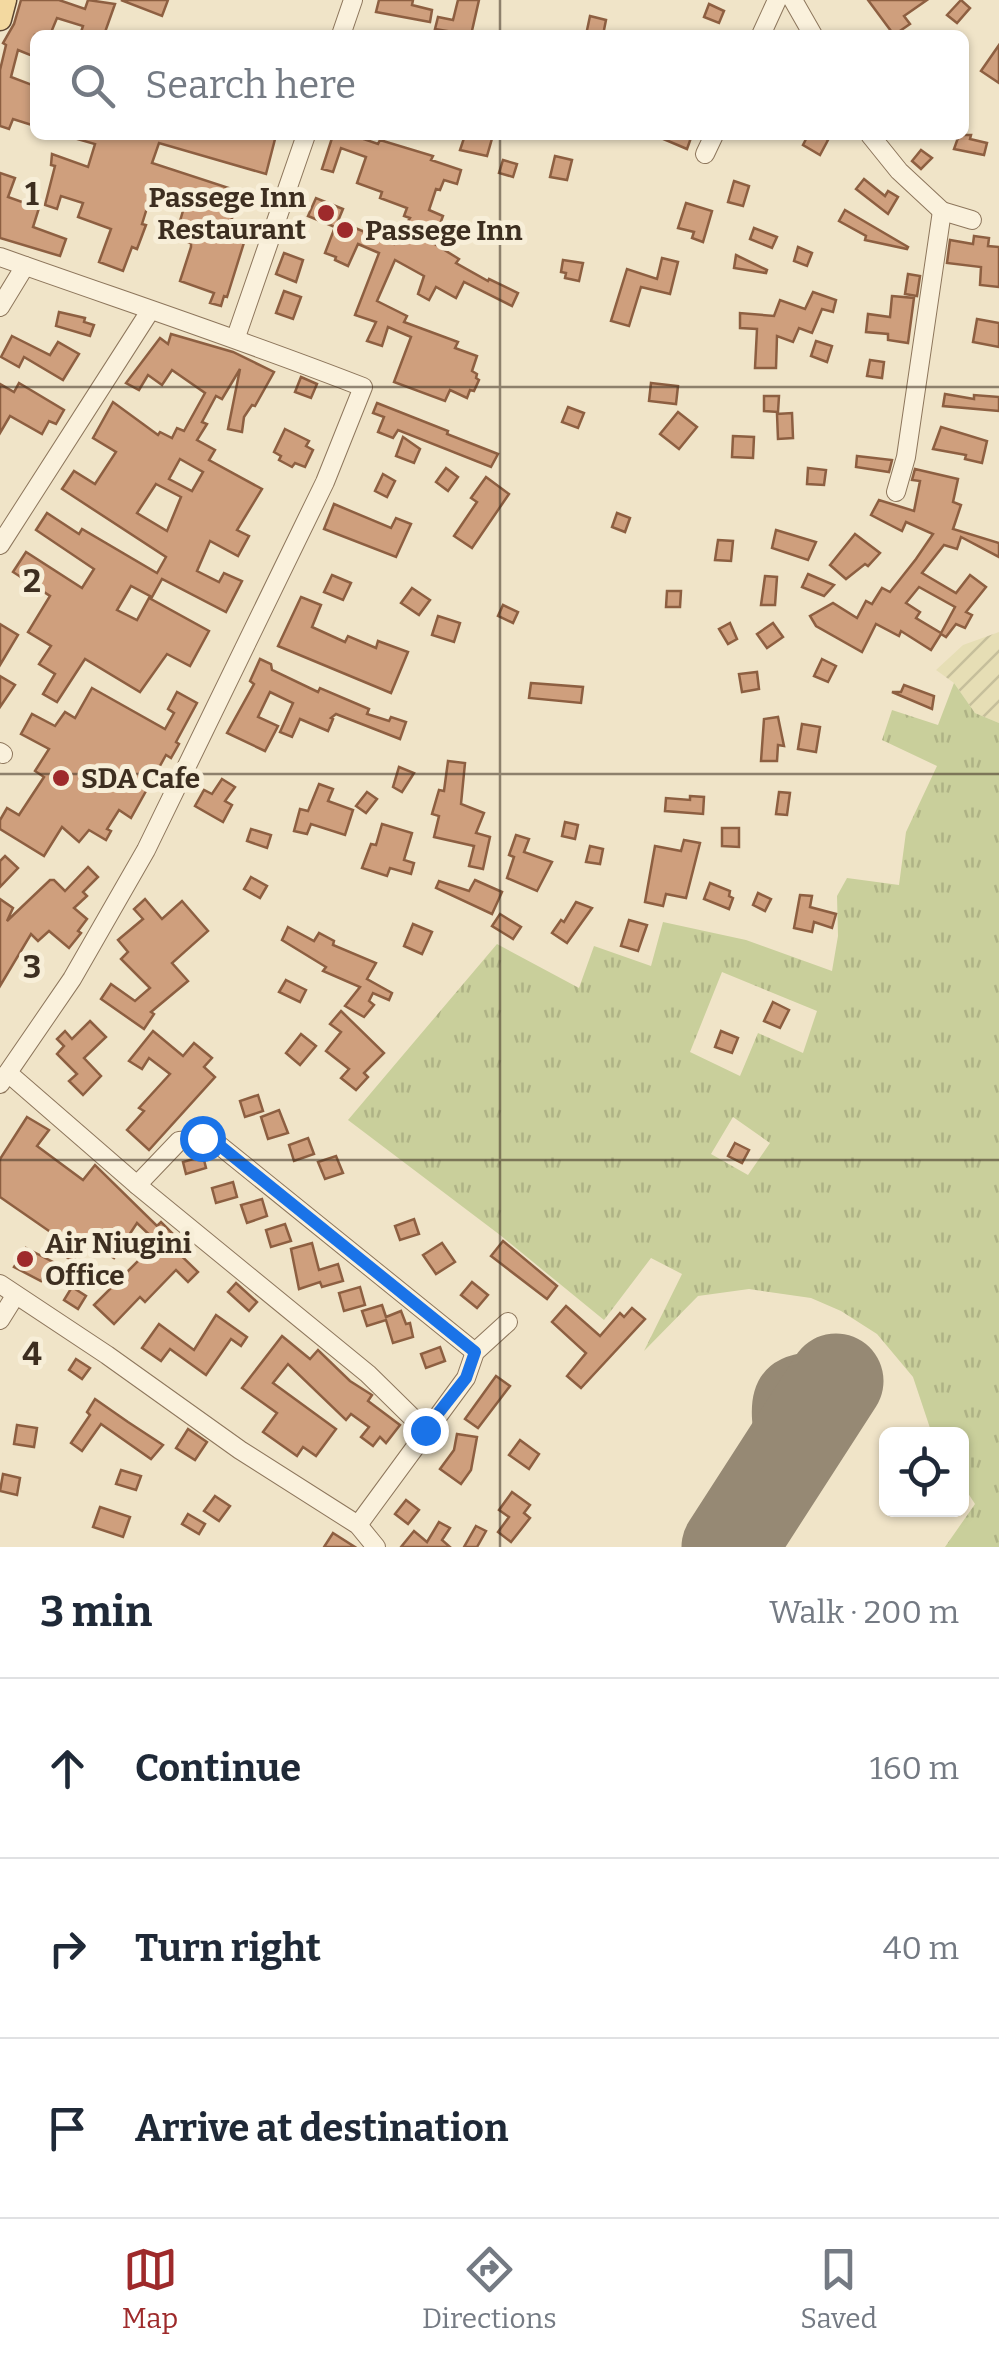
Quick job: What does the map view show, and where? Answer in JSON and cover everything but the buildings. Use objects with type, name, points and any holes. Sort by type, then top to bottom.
[{"type":"main road","points":[[0,19],[5,0]]},
{"type":"street","points":[[343,30],[353,0]]},
{"type":"street","points":[[763,30],[778,0]]},
{"type":"street","points":[[793,0],[810,30]]},
{"type":"street","points":[[236,337],[304,140]]},
{"type":"street","points":[[705,154],[712,140]]},
{"type":"street","points":[[874,140],[899,171],[942,211],[972,220]]},
{"type":"street","points":[[896,492],[906,457],[942,211]]},
{"type":"street","points":[[0,257],[236,337],[363,387],[325,482],[146,850],[72,979],[4,1079],[368,1374],[425,1430]]},
{"type":"street","points":[[0,307],[25,266]]},
{"type":"street","points":[[0,545],[150,311]]},
{"type":"street","points":[[137,1185],[179,1141],[202,1138],[219,1145],[475,1352]]},
{"type":"street","points":[[0,1320],[8,1290],[240,1450],[358,1525],[376,1547]]},
{"type":"street","points":[[358,1525],[466,1378],[475,1352],[508,1322]]},
{"type":"shaded area","points":[[999,632],[999,723],[975,713],[954,683],[936,670],[963,645]]},
{"type":"green space","points":[[954,683],[975,713],[999,723],[999,1547],[945,1547],[975,1504],[969,1495],[969,1427],[930,1427],[913,1377],[877,1334],[811,1298],[749,1289],[698,1296],[644,1351],[682,1274],[651,1258],[604,1320],[348,1120],[497,944],[579,988],[594,946],[651,966],[663,922],[746,940],[832,971],[838,936],[837,896],[847,878],[899,885],[906,832],[937,766],[882,740],[892,710],[938,725]],"holes":[[[722,972],[817,1011],[803,1053],[758,1033],[740,1076],[690,1052]],[[733,1117],[770,1143],[748,1175],[711,1154]]]},
{"type":"taxiway","points":[[778,1472],[771,1424],[773,1395],[792,1375],[811,1371],[840,1391],[840,1418],[818,1441],[788,1456]]},
{"type":"runway","points":[[729,1547],[836,1381]]},
{"type":"place","name":"Passege Inn Restaurant","points":[[326,213]]},
{"type":"place","name":"Passege Inn","points":[[345,230]]},
{"type":"place","name":"SDA Cafe","points":[[61,778]]},
{"type":"place","name":"Air Niugini Office","points":[[25,1259]]},
{"type":"route","points":[[202,1138],[219,1145],[475,1352],[466,1378],[425,1430]]}]
